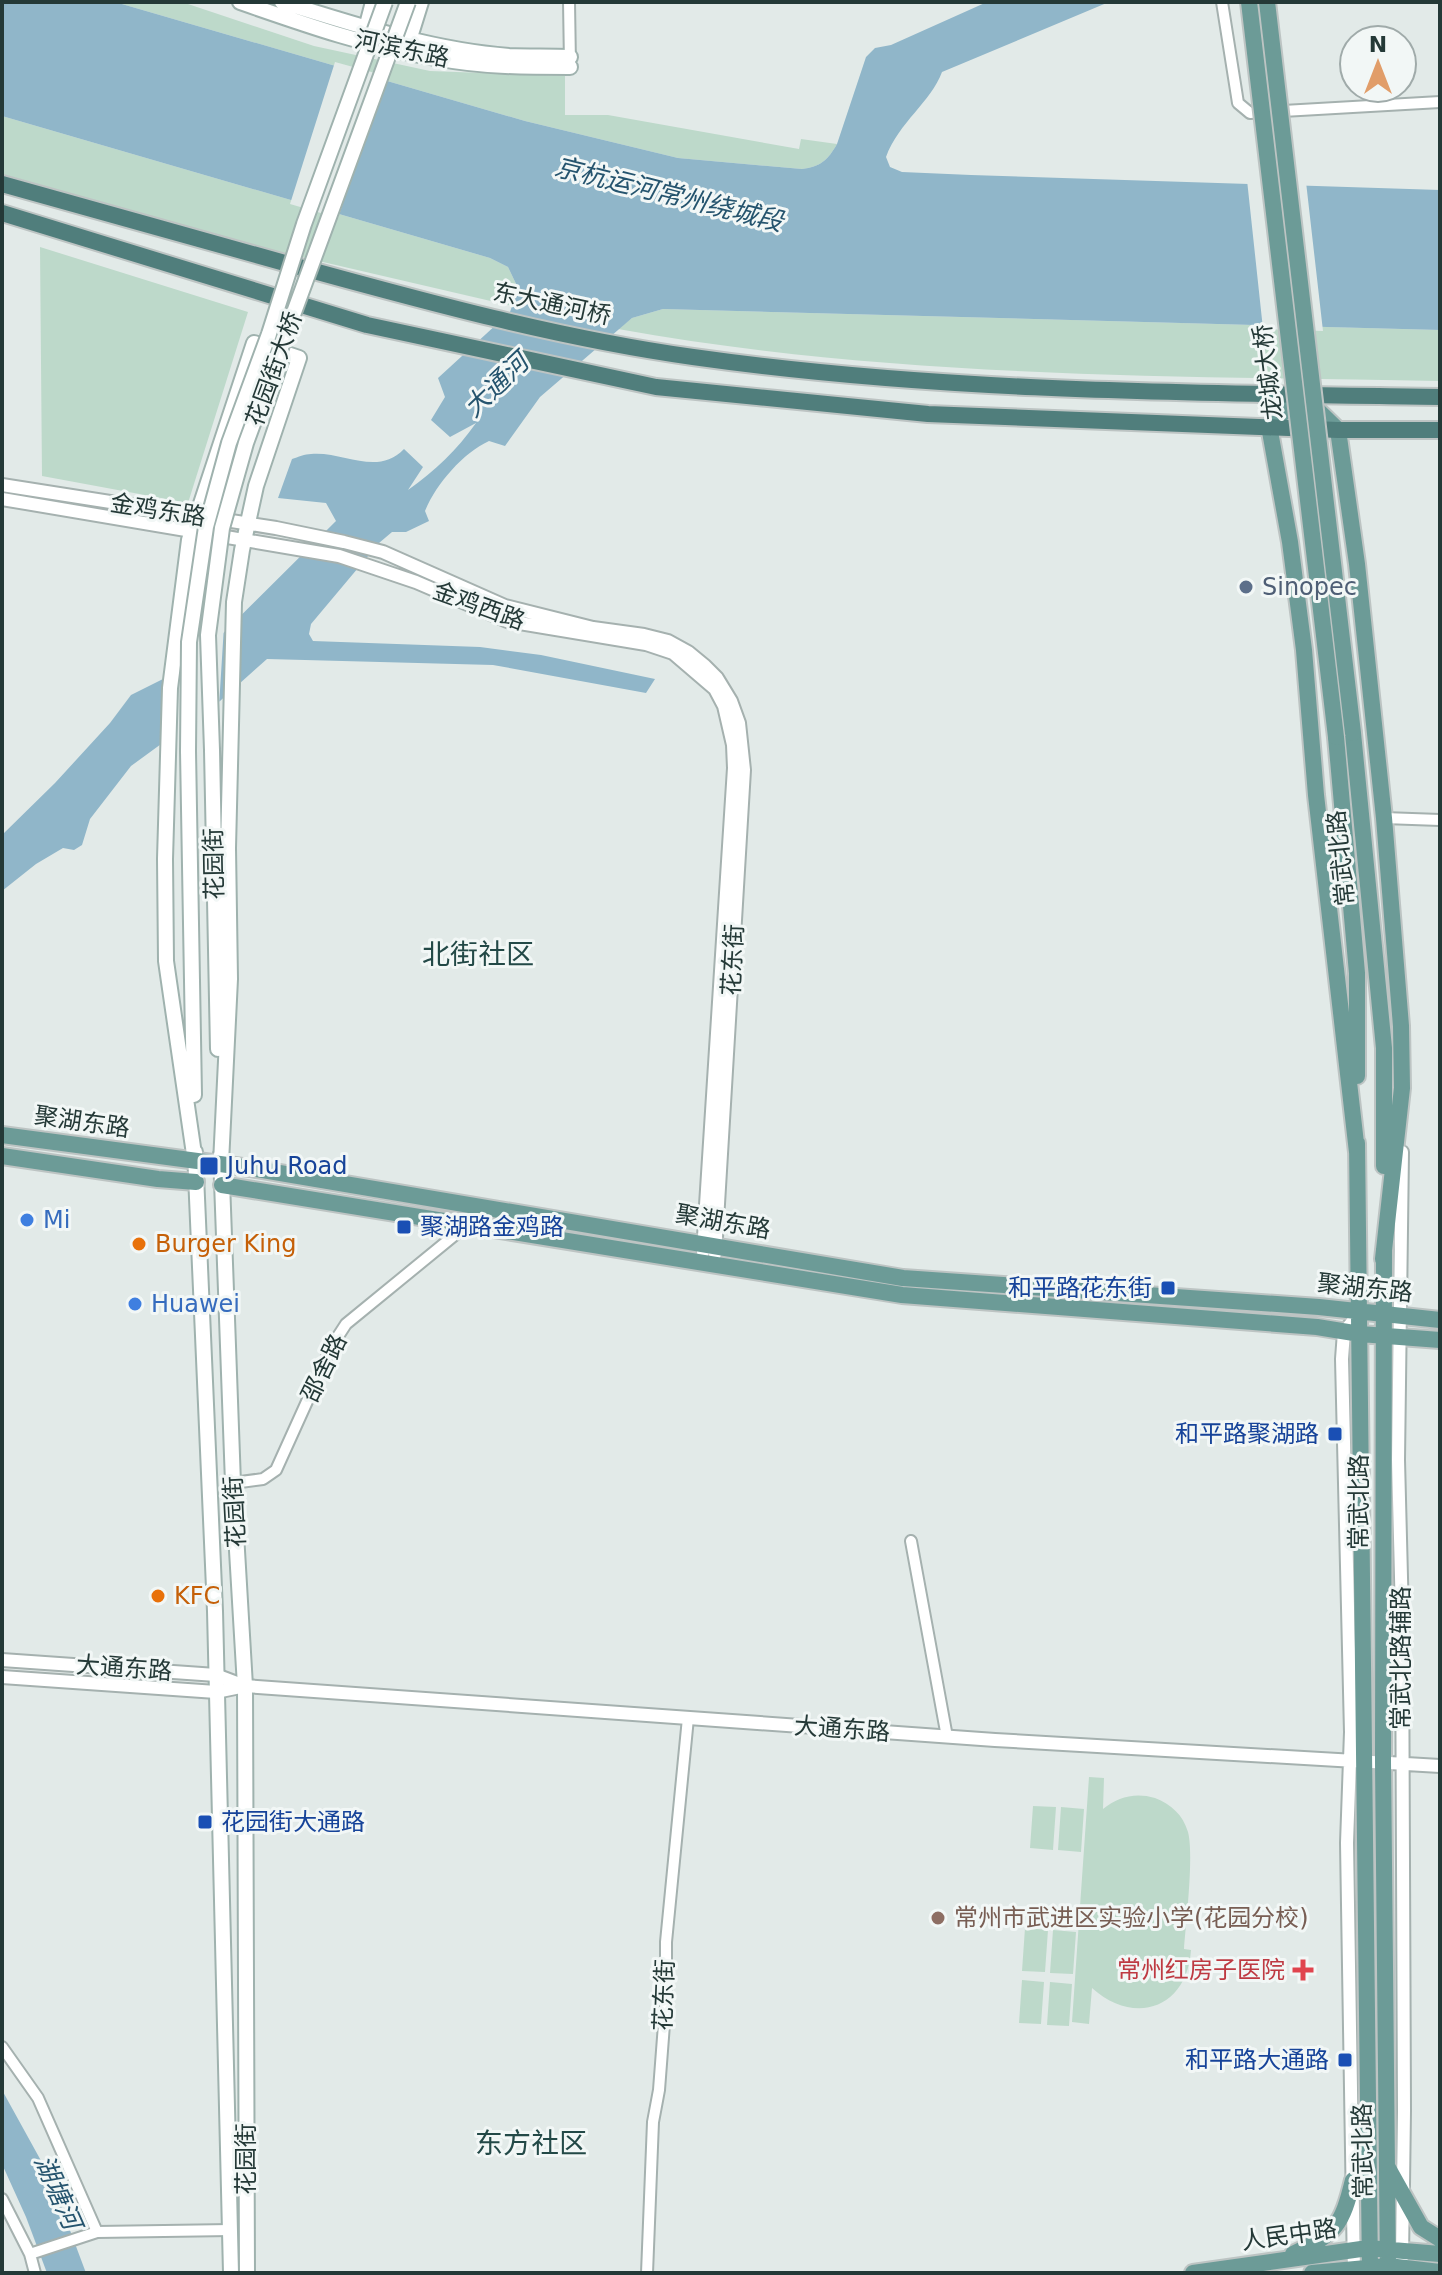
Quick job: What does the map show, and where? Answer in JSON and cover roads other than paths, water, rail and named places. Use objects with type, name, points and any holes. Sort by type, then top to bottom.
[{"type":"highway","name":"东大通河桥","points":[[2,184],[406,297],[525,325],[689,356],[930,382],[1440,397]]},
{"type":"highway","points":[[2,213],[367,325],[656,387],[928,414],[1338,430],[1440,430]]},
{"type":"main road","name":"河滨东路","points":[[240,2],[323,31],[364,34]]},
{"type":"main road","name":"河滨东路","points":[[282,2],[364,34],[407,45],[441,59],[505,67],[570,62]]},
{"type":"main road","points":[[364,34],[373,2]]},
{"type":"main road","name":"花园街大桥","points":[[188,751],[189,642],[206,527],[229,443],[385,2]]},
{"type":"main road","name":"花园街大桥","points":[[212,750],[208,635],[222,528],[246,443],[408,2]]},
{"type":"main road","points":[[407,45],[421,2]]},
{"type":"main road","name":"龙城大桥","points":[[1249,2],[1344,735]]},
{"type":"main road","name":"龙城大桥","points":[[1267,2],[1344,735]]},
{"type":"main road","points":[[195,1161],[166,961],[167,756],[171,670],[182,581],[194,523],[254,343],[299,358],[269,443],[246,531],[234,602],[230,697],[230,979],[221,1163]]},
{"type":"main road","points":[[1357,1152],[1316,795],[1304,650],[1290,542],[1269,426],[1302,395],[1338,430],[1357,564],[1384,818],[1401,1026],[1402,1088],[1383,1259]]},
{"type":"main road","name":"常武北路","points":[[1344,735],[1384,1048],[1383,1259],[1392,1316],[1392,1763],[1386,2166],[1395,2270]]},
{"type":"main road","name":"常武北路","points":[[1344,735],[1357,973],[1361,1311],[1352,1333],[1362,2271]]},
{"type":"main road","name":"花园街","points":[[212,750],[221,1163],[233,1483],[245,1686],[247,2273]]},
{"type":"main road","name":"花园街","points":[[188,751],[195,1161],[216,1675],[231,2273]]},
{"type":"main road","name":"聚湖东路","points":[[2,1135],[221,1163],[903,1278],[1361,1311],[1440,1320]]},
{"type":"main road","name":"聚湖东路","points":[[2,1156],[158,1179],[222,1185],[902,1295],[1317,1327],[1440,1340]]},
{"type":"main road","points":[[1386,2166],[1421,2227],[1440,2239]]},
{"type":"main road","points":[[1277,2261],[1329,2234],[1345,2213],[1353,2180]]},
{"type":"main road","name":"人民中路","points":[[1193,2273],[1361,2249],[1440,2254]]},
{"type":"main road","name":"人民中路","points":[[1312,2273],[1440,2272]]},
{"type":"street","points":[[569,2],[570,62]]},
{"type":"street","points":[[1222,2],[1238,103],[1250,113],[1440,102]]},
{"type":"street","name":"金鸡东路","points":[[2,485],[194,523]]},
{"type":"street","name":"金鸡东路","points":[[2,499],[246,531],[313,536]]},
{"type":"street","name":"金鸡东路","points":[[246,531],[303,549]]},
{"type":"street","name":"金鸡西路","points":[[313,536],[383,552],[520,611],[668,641],[688,652],[702,669]]},
{"type":"street","name":"金鸡西路","points":[[303,549],[376,567],[507,621],[646,644],[673,653],[702,669]]},
{"type":"street","name":"花东街","points":[[702,669],[717,678],[731,701],[739,723],[744,770],[708,1264]]},
{"type":"street","points":[[1384,818],[1440,820]]},
{"type":"street","points":[[1384,1048],[1402,1088],[1392,1316]]},
{"type":"street","name":"邵舍路","points":[[233,1483],[263,1479],[276,1470],[333,1344],[346,1324],[467,1225]]},
{"type":"street","points":[[911,1541],[947,1737]]},
{"type":"street","name":"大通东路","points":[[2,1660],[216,1675],[245,1686]]},
{"type":"street","name":"大通东路","points":[[2,1677],[216,1692],[245,1686],[947,1737],[1440,1766]]},
{"type":"street","name":"花东街","points":[[647,2273],[653,2122],[659,2090],[666,1998],[666,1942],[688,1718]]},
{"type":"street","points":[[1358,1760],[1347,1843],[1353,2180],[1361,2249]]},
{"type":"street","name":"常武北路辅路","points":[[1392,1763],[1404,2111],[1402,2195],[1395,2249]]},
{"type":"street","points":[[2,2047],[38,2098],[97,2232]]},
{"type":"street","points":[[2,2199],[33,2253],[35,2273]]},
{"type":"street","points":[[33,2253],[97,2232],[231,2230]]},
{"type":"water","points":[[2,2],[115,2],[525,121],[678,158],[802,169],[819,164],[834,150],[866,57],[875,48],[891,45],[987,2],[1109,2],[942,72],[892,145],[886,157],[890,167],[902,172],[971,175],[1440,190],[1440,330],[663,309],[632,318],[540,397],[505,446],[489,441],[460,461],[430,501],[425,511],[429,521],[406,532],[392,532],[379,543],[311,624],[309,634],[313,641],[480,647],[541,655],[655,679],[646,693],[493,665],[267,659],[220,701],[131,766],[90,819],[82,845],[74,850],[63,848],[36,864],[2,891],[2,835],[55,783],[110,723],[131,695],[191,665],[336,521],[326,503],[278,498],[292,459],[306,454],[323,454],[360,461],[383,461],[404,449],[423,467],[408,490],[418,483],[453,451],[476,423],[450,437],[431,420],[445,397],[438,378],[510,312],[518,288],[508,267],[490,258],[2,116]]},
{"type":"water","points":[[2,2090],[50,2177],[86,2273],[47,2273],[2,2164]]},
{"type":"place","name":"Sinopec","points":[[1246,587]]},
{"type":"place","name":"Juhu Road","points":[[209,1166]]},
{"type":"place","name":"Mi","points":[[27,1220]]},
{"type":"place","name":"聚湖路金鸡路","points":[[404,1227]]},
{"type":"place","name":"Burger King","points":[[139,1244]]},
{"type":"place","name":"和平路花东街","points":[[1168,1288]]},
{"type":"place","name":"Huawei","points":[[135,1304]]},
{"type":"place","name":"和平路聚湖路","points":[[1335,1434]]},
{"type":"place","name":"KFC","points":[[158,1596]]},
{"type":"place","name":"花园街大通路","points":[[205,1822]]},
{"type":"place","name":"常州市武进区实验小学(花园分校)","points":[[938,1918]]},
{"type":"place","name":"常州红房子医院","points":[[1303,1970]]},
{"type":"place","name":"和平路大通路","points":[[1345,2060]]},
{"type":"district","name":"北街社区","points":[[478,954]]},
{"type":"district","name":"东方社区","points":[[531,2143]]},
{"type":"water label","name":"京杭运河常州绕城段","points":[[669,194]]},
{"type":"water label","name":"大通河","points":[[496,385]]},
{"type":"water label","name":"湖塘河","points":[[58,2192]]}]
